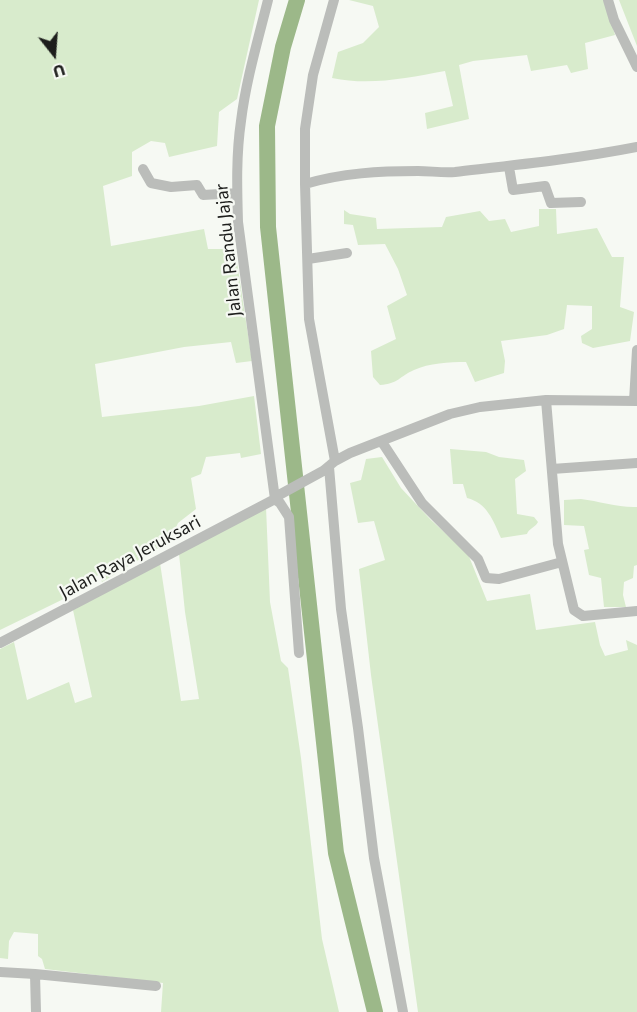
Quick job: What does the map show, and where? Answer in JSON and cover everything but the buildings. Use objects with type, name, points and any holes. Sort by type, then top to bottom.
[{"type":"street","name":"Jalan Randu Jajar","points":[[268,0],[241,120],[232,193],[277,497]]},
{"type":"street","points":[[333,0],[313,75],[306,118],[305,184],[309,319],[329,467],[341,609],[374,858],[403,1012]]},
{"type":"street","points":[[608,0],[614,20],[637,67]]},
{"type":"street","points":[[305,184],[367,172],[454,172],[509,167],[637,147]]},
{"type":"street","points":[[509,167],[513,190],[546,187],[551,203],[581,202]]},
{"type":"street","points":[[143,168],[151,183],[171,187],[197,185],[203,195],[232,193]]},
{"type":"street","points":[[308,259],[347,253]]},
{"type":"street","points":[[635,401],[637,350]]},
{"type":"street","points":[[546,400],[558,544],[573,608],[579,615],[637,611]]},
{"type":"street","name":"Jalan Raya Jeruksari","points":[[0,643],[277,497],[350,453],[450,414],[480,407],[546,400],[635,401]]},
{"type":"street","points":[[382,442],[422,503],[478,559],[486,578],[499,579],[561,562]]},
{"type":"street","points":[[552,469],[637,463]]},
{"type":"street","points":[[277,497],[289,517],[299,653]]},
{"type":"street","points":[[0,972],[156,986]]},
{"type":"street","points":[[35,974],[36,1012]]},
{"type":"green space","points":[[0,0],[259,0],[237,99],[219,112],[217,146],[169,157],[165,143],[151,141],[132,152],[132,176],[103,186],[111,246],[204,229],[208,249],[235,249],[252,361],[236,363],[231,342],[184,347],[95,364],[102,417],[199,406],[254,396],[261,454],[241,458],[240,453],[206,457],[201,474],[191,478],[196,509],[178,523],[170,541],[102,582],[99,575],[81,582],[82,590],[0,630]]},
{"type":"green space","points":[[349,0],[605,0],[615,35],[585,43],[588,69],[571,73],[567,65],[531,71],[527,55],[473,61],[459,65],[469,119],[427,129],[425,113],[453,106],[445,71],[374,81],[332,78],[338,52],[363,43],[379,27],[373,6]]},
{"type":"green space","points":[[619,0],[637,0],[637,46]]},
{"type":"green space","points":[[539,209],[556,209],[557,234],[597,228],[612,257],[624,257],[620,307],[634,312],[630,341],[593,348],[582,343],[581,336],[592,329],[592,306],[567,305],[564,329],[547,335],[501,341],[505,361],[504,373],[475,382],[466,362],[433,364],[409,372],[395,381],[380,385],[373,377],[371,351],[396,339],[387,306],[407,295],[398,269],[385,244],[358,245],[353,225],[344,224],[344,210],[350,214],[376,218],[377,229],[442,227],[446,217],[480,211],[489,221],[505,219],[511,232],[539,226]]},
{"type":"green space","points":[[450,449],[486,452],[499,457],[524,460],[526,471],[515,479],[517,514],[534,517],[538,522],[527,534],[501,538],[484,508],[474,500],[467,498],[463,484],[453,484]]},
{"type":"green space","points":[[382,457],[401,488],[468,554],[487,601],[530,594],[536,630],[595,622],[605,656],[628,650],[626,640],[637,645],[637,1012],[418,1012],[371,675],[359,569],[385,560],[374,521],[358,523],[350,483],[361,480],[366,459]]},
{"type":"green space","points":[[581,499],[637,507],[637,565],[634,566],[633,578],[624,582],[623,595],[626,607],[604,607],[601,578],[589,575],[584,550],[589,549],[584,526],[564,525],[564,500]]},
{"type":"green space","points":[[266,507],[270,602],[281,661],[288,668],[322,939],[339,1012],[161,1012],[163,983],[45,969],[42,959],[38,956],[38,934],[14,932],[9,941],[8,959],[0,958],[0,649],[14,642],[27,700],[69,682],[75,703],[92,697],[73,610],[160,563],[181,701],[199,699],[185,612],[179,554]]},
{"type":"waterway","points":[[297,0],[283,47],[267,126],[268,227],[336,853],[375,1012]]}]
